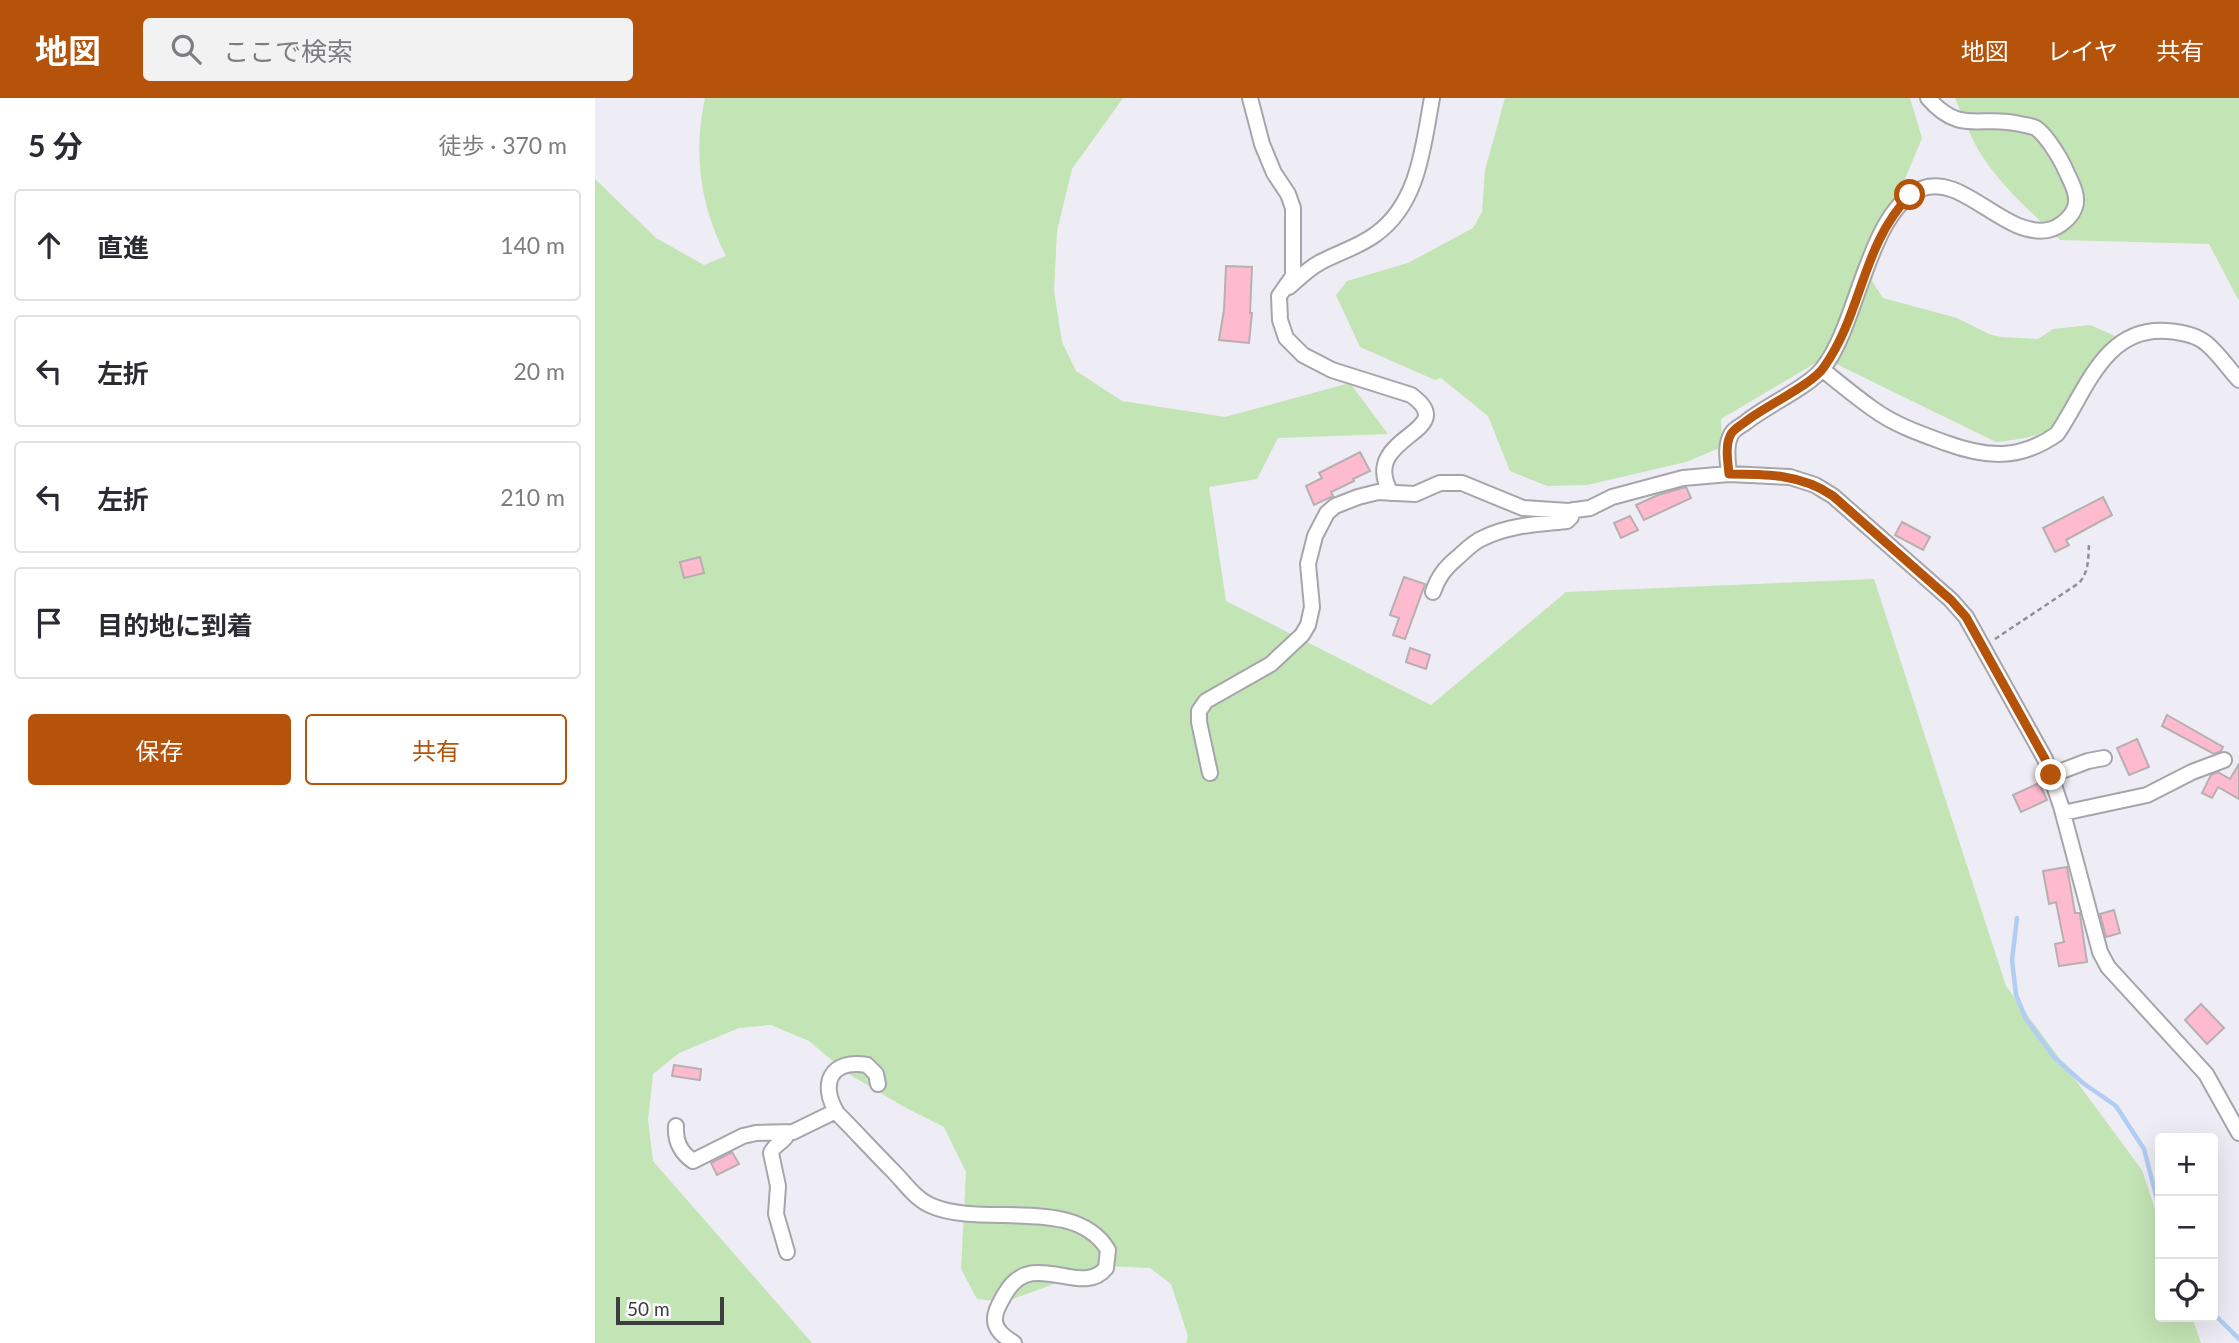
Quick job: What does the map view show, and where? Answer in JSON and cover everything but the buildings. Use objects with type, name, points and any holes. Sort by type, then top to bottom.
[{"type":"street","points":[[1250,98],[1262,144],[1293,208],[1293,276],[1279,296],[1283,332],[1303,355],[1332,370],[1411,395],[1421,402],[1425,421],[1394,448],[1384,468],[1384,481],[1391,493]]},
{"type":"street","points":[[1282,292],[1319,262],[1375,235],[1394,219],[1402,208],[1417,174],[1432,98]]},
{"type":"street","points":[[1729,474],[1730,433],[1823,370],[1846,327],[1873,250],[1896,210],[1910,195],[1926,188],[1954,190],[1999,217],[2028,230],[2049,230],[2056,227],[2063,223],[2075,206],[2076,195],[2061,160],[2035,128],[2007,121],[1963,121],[1940,111],[1928,98]]},
{"type":"street","points":[[1823,370],[1875,411],[1917,433],[1963,450],[1995,455],[2023,452],[2057,435],[2107,353],[2138,333],[2176,331],[2202,340],[2239,380]]},
{"type":"street","points":[[1210,773],[1200,730],[1199,711],[1206,701],[1271,664],[1302,635],[1308,625],[1312,607],[1308,564],[1315,536],[1327,513],[1335,506],[1378,492],[1408,495],[1440,483],[1462,483],[1523,508],[1541,510],[1590,508],[1612,497],[1662,483],[1713,474],[1790,477],[1815,485],[1951,600],[1966,617],[2045,759],[2063,813],[2100,952],[2108,967],[2206,1074],[2239,1133]]},
{"type":"street","points":[[1433,592],[1437,578],[1446,567],[1480,538],[1535,523],[1567,521],[1573,510]]},
{"type":"street","points":[[2051,775],[2104,758]]},
{"type":"street","points":[[2063,813],[2147,795],[2192,772],[2224,760]]},
{"type":"street","points":[[878,1084],[874,1070],[867,1065],[846,1064],[838,1068],[831,1077],[830,1098],[836,1111],[919,1198],[932,1206],[966,1213],[1047,1218],[1080,1226],[1100,1238],[1108,1250],[1106,1268],[1097,1276],[1085,1279],[1036,1272],[1020,1278],[1009,1287],[995,1319],[998,1330],[1014,1343]]},
{"type":"street","points":[[676,1126],[676,1141],[693,1161],[743,1136],[756,1133],[788,1133],[805,1128],[836,1111]]},
{"type":"street","points":[[787,1252],[776,1214],[778,1186],[771,1153],[772,1149],[785,1140],[788,1133]]},
{"type":"path","points":[[1983,647],[2079,583],[2088,568],[2088,545]]},
{"type":"green space","points":[[705,98],[1123,98],[1072,169],[1057,231],[1054,291],[1062,342],[1076,371],[1122,401],[1225,417],[1350,383],[1388,434],[1278,438],[1257,479],[1209,487],[1226,601],[1431,705],[1566,592],[1874,579],[2006,986],[2142,1170],[2155,1209],[2155,1322],[2194,1322],[2201,1343],[1186,1343],[1188,1336],[1171,1284],[1150,1268],[1104,1266],[1004,1302],[977,1299],[961,1269],[966,1172],[944,1127],[847,1073],[809,1041],[771,1025],[739,1028],[679,1053],[653,1074],[648,1120],[653,1161],[812,1343],[595,1343],[595,179],[656,238],[704,265],[726,256],[710,218],[701,179],[701,119]]},
{"type":"green space","points":[[1505,98],[1910,98],[1922,138],[1885,227],[1872,281],[1883,298],[1957,318],[2001,337],[2038,339],[2053,329],[2090,325],[2115,336],[2085,387],[2058,422],[2030,437],[1996,442],[1824,358],[1721,419],[1722,447],[1686,462],[1587,485],[1547,486],[1510,471],[1488,416],[1441,378],[1435,380],[1360,347],[1336,295],[1347,281],[1408,263],[1473,228],[1482,212],[1485,170]]},
{"type":"green space","points":[[1955,98],[2239,98],[2239,301],[2209,244],[2060,240],[1995,174],[1973,140]]},
{"type":"waterway","points":[[2017,918],[2012,960],[2016,995],[2026,1019],[2054,1057],[2083,1083],[2116,1106],[2144,1149],[2156,1196]]},
{"type":"waterway","points":[[2218,1318],[2239,1339]]},
{"type":"route","points":[[1910,195],[1896,210],[1873,250],[1846,327],[1823,370],[1730,433],[1729,474],[1790,477],[1815,485],[1833,496],[1951,600],[1973,628],[2045,759],[2051,775]]}]
